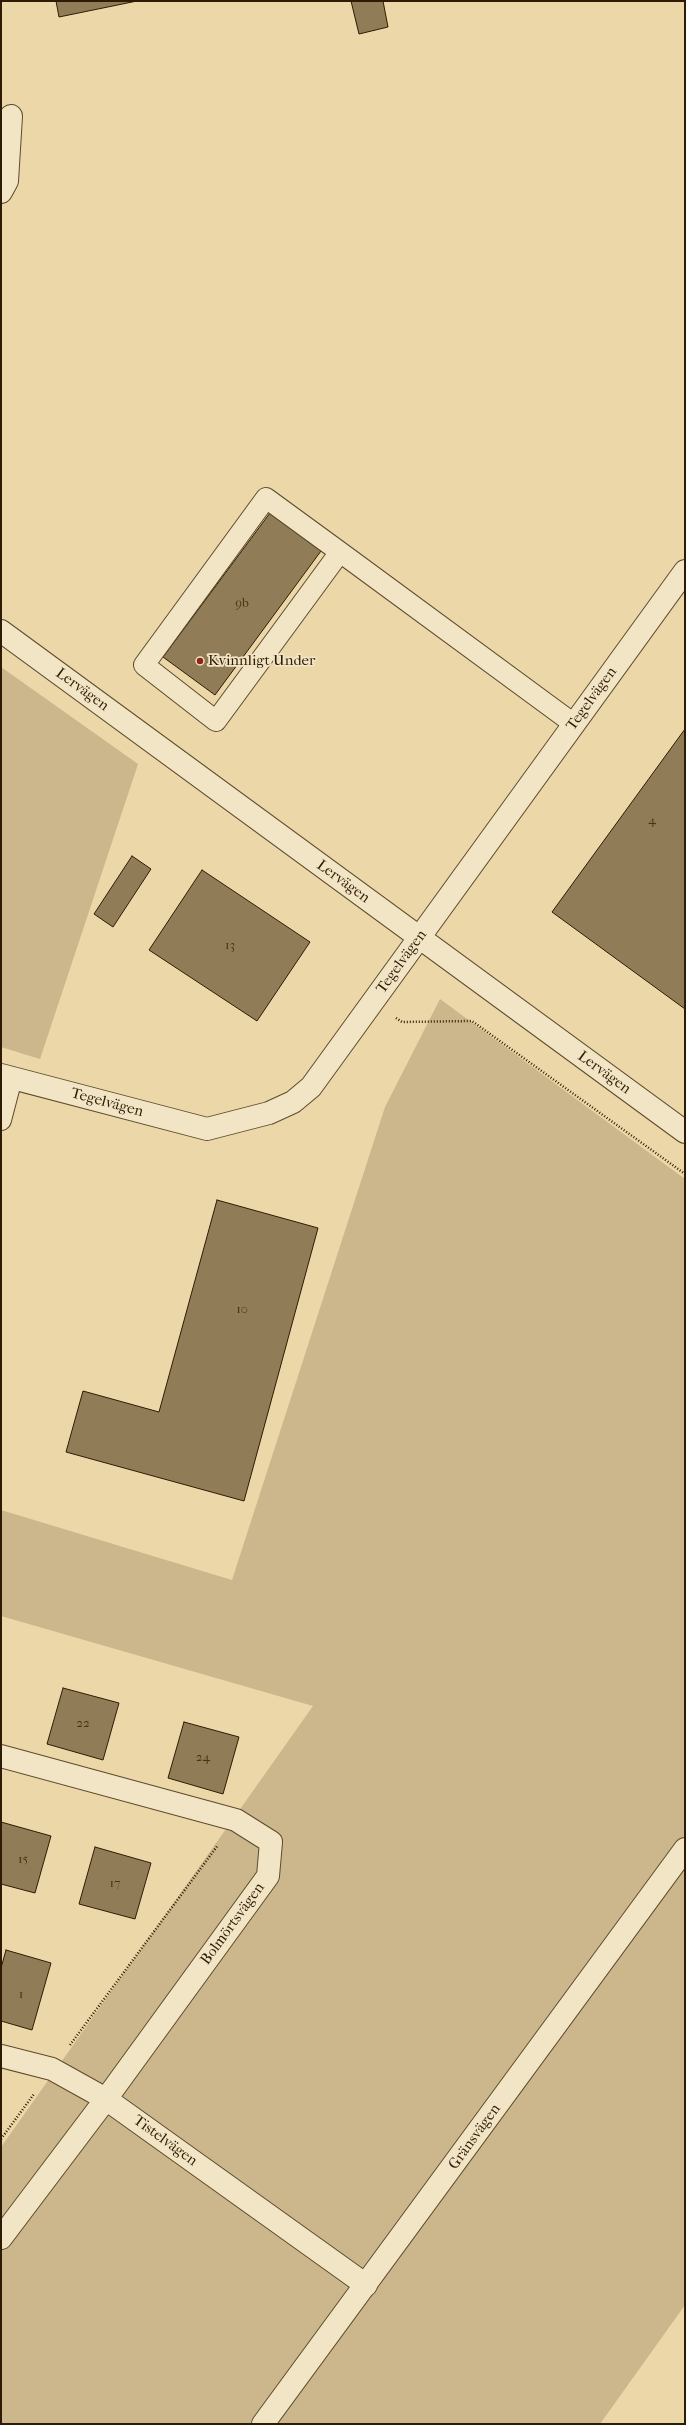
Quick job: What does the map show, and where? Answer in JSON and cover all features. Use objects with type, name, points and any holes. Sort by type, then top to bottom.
[{"type":"street","points":[[1,192],[7,181],[11,116]]},
{"type":"street","name":"Tegelvägen","points":[[7,1076],[207,1129],[269,1113],[293,1102],[311,1088],[685,571]]},
{"type":"street","name":"Lervägen","points":[[1,631],[685,1132]]},
{"type":"street","name":"Bolmörtsvägen","points":[[1,1756],[236,1820],[271,1842],[268,1876],[106,2099]]},
{"type":"street","name":"Gränsvägen","points":[[263,2424],[685,1849]]},
{"type":"street","points":[[1,2056],[52,2070],[106,2099],[1,2238]]},
{"type":"street","name":"Tistelvägen","points":[[106,2099],[366,2285]]},
{"type":"lane","points":[[340,552],[216,721],[144,665],[266,498],[340,552],[574,724]]},
{"type":"lane","points":[[1,1120],[7,1076]]},
{"type":"path","points":[[372,1004],[402,1022],[472,1021],[685,1174]]},
{"type":"path","points":[[1,2139],[236,1820]]},
{"type":"shaded area","points":[[1,667],[138,764],[40,1059],[1,1047]]},
{"type":"shaded area","points":[[440,999],[685,1179],[685,2305],[600,2424],[1,2424],[1,2147],[313,1706],[1,1616],[1,1510],[232,1580],[385,1107]]},
{"type":"building","points":[[56,1],[137,1],[59,17]]},
{"type":"building","points":[[351,1],[383,1],[388,27],[359,34]]},
{"type":"building","points":[[270,513],[321,551],[215,695],[163,657]]},
{"type":"building","points":[[685,729],[685,1009],[552,912]]},
{"type":"building","points":[[132,856],[151,869],[113,927],[94,914]]},
{"type":"building","points":[[202,870],[310,942],[257,1021],[149,950]]},
{"type":"building","points":[[217,1200],[318,1228],[244,1501],[66,1452],[83,1391],[159,1412]]},
{"type":"building","points":[[63,1688],[119,1703],[103,1760],[47,1744]]},
{"type":"building","points":[[184,1722],[239,1737],[223,1794],[168,1778]]},
{"type":"building","points":[[1,1822],[51,1836],[35,1893],[1,1884]]},
{"type":"building","points":[[95,1847],[151,1863],[135,1919],[79,1904]]},
{"type":"building","points":[[6,1950],[51,1963],[32,2030],[1,2021],[1,1968]]},
{"type":"place","name":"Kvinnligt Under","points":[[200,661]]}]
